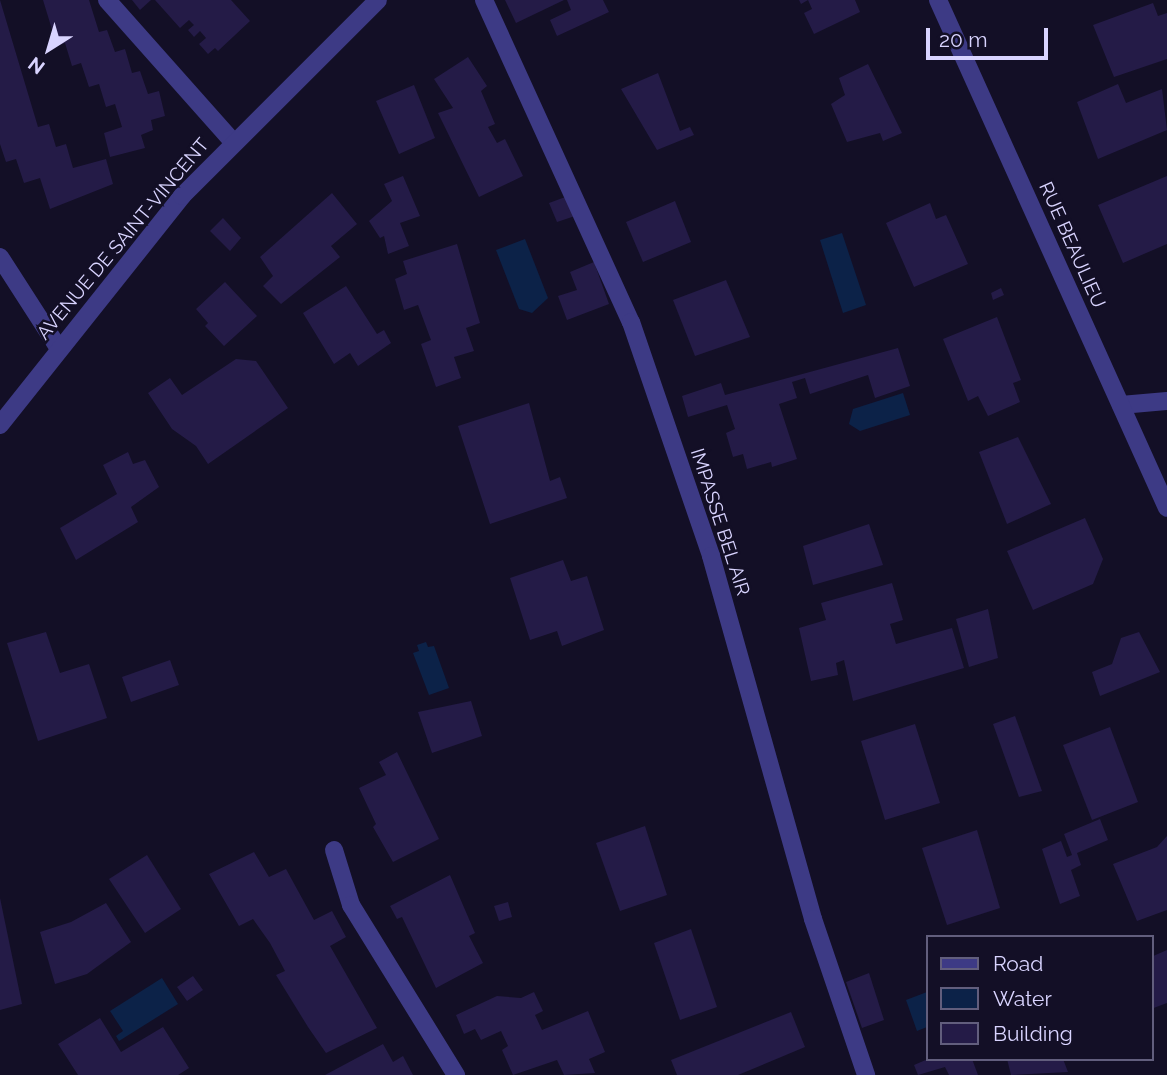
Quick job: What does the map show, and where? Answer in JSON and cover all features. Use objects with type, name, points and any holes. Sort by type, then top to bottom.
[{"type":"street","points":[[107,0],[232,141]]},
{"type":"street","name":"AVENUE DE SAINT-VINCENT","points":[[0,425],[143,242],[232,141],[378,0]]},
{"type":"street","name":"IMPASSE BEL AIR","points":[[484,0],[631,322],[712,556],[813,919],[866,1075]]},
{"type":"street","name":"RUE BEAULIEU","points":[[938,0],[1167,508]]},
{"type":"street","points":[[0,257],[60,349]]},
{"type":"street","points":[[1121,405],[1167,401]]},
{"type":"street","points":[[334,850],[351,905],[456,1075]]},
{"type":"water","points":[[842,233],[866,305],[843,313],[820,240]]},
{"type":"water","points":[[525,239],[548,298],[532,313],[519,309],[496,250]]},
{"type":"water","points":[[903,393],[910,415],[860,431],[849,424],[853,409]]},
{"type":"water","points":[[426,642],[428,647],[434,646],[449,688],[429,695],[413,653],[419,651],[417,645]]},
{"type":"water","points":[[162,978],[178,1004],[119,1041],[116,1036],[123,1031],[110,1011]]},
{"type":"water","points":[[926,992],[926,1027],[917,1031],[906,1000]]},
{"type":"building","points":[[0,0],[38,127],[49,124],[56,147],[66,144],[73,168],[106,159],[113,184],[50,209],[40,178],[24,183],[16,159],[6,162],[0,144]]},
{"type":"building","points":[[43,0],[89,0],[99,32],[107,30],[115,52],[125,49],[132,73],[140,71],[148,94],[159,91],[165,116],[151,120],[153,130],[141,135],[145,148],[110,157],[104,133],[122,127],[115,104],[106,107],[99,84],[89,87],[81,63],[72,66],[65,43],[57,46]]},
{"type":"building","points":[[132,0],[151,0],[140,10]]},
{"type":"building","points":[[155,0],[231,0],[250,21],[218,51],[215,48],[208,54],[199,44],[206,38],[200,31],[194,37],[188,30],[194,25],[189,20],[180,28]]},
{"type":"building","points":[[505,0],[564,0],[516,23]]},
{"type":"building","points":[[567,0],[603,0],[609,12],[557,36],[550,20],[571,10]]},
{"type":"building","points":[[808,0],[855,0],[860,12],[814,34],[804,13],[812,9]]},
{"type":"building","points":[[1153,3],[1158,16],[1167,13],[1167,59],[1114,77],[1093,25]]},
{"type":"building","points":[[468,57],[487,86],[481,91],[495,124],[488,127],[497,143],[505,139],[523,176],[479,197],[438,113],[453,108],[434,79]]},
{"type":"building","points":[[868,64],[902,133],[883,141],[880,133],[847,142],[831,104],[845,95],[839,78]]},
{"type":"building","points":[[658,73],[680,131],[690,127],[694,135],[657,150],[621,89]]},
{"type":"building","points":[[1118,84],[1126,103],[1162,89],[1167,130],[1098,159],[1077,102]]},
{"type":"building","points":[[414,85],[435,138],[399,154],[376,101]]},
{"type":"building","points":[[403,176],[420,216],[400,223],[409,246],[388,254],[384,236],[380,238],[369,221],[392,201],[384,184]]},
{"type":"building","points":[[1167,176],[1167,244],[1123,263],[1098,205]]},
{"type":"building","points":[[332,193],[357,224],[331,246],[340,257],[281,304],[263,286],[273,276],[260,257]]},
{"type":"building","points":[[568,196],[575,216],[557,222],[549,203]]},
{"type":"building","points":[[675,201],[691,242],[643,262],[626,222]]},
{"type":"building","points":[[930,203],[936,219],[946,215],[968,264],[914,287],[886,223]]},
{"type":"building","points":[[223,218],[241,238],[230,251],[210,231]]},
{"type":"building","points":[[457,244],[480,323],[466,328],[474,351],[454,357],[461,378],[436,387],[421,344],[431,340],[418,305],[404,310],[395,279],[407,274],[403,261]]},
{"type":"building","points":[[594,262],[609,304],[567,320],[558,296],[577,290],[570,272]]},
{"type":"building","points":[[726,280],[750,337],[695,356],[673,300]]},
{"type":"building","points":[[225,282],[257,316],[224,346],[205,326],[208,323],[196,309]]},
{"type":"building","points":[[346,286],[377,334],[384,330],[391,343],[358,366],[350,353],[334,364],[303,313]]},
{"type":"building","points":[[1001,288],[1004,295],[993,300],[991,293]]},
{"type":"building","points":[[997,317],[1021,380],[1013,383],[1020,402],[988,416],[978,396],[968,401],[943,339]]},
{"type":"building","points":[[898,348],[910,386],[875,398],[868,375],[810,394],[805,378],[792,382],[797,398],[779,404],[797,459],[772,467],[771,462],[747,469],[743,454],[733,457],[726,433],[735,429],[727,405],[688,417],[682,396],[721,383],[725,395]]},
{"type":"building","points":[[236,359],[256,361],[288,408],[208,464],[196,446],[172,429],[148,393],[170,378],[182,395]]},
{"type":"building","points":[[529,403],[550,481],[560,477],[567,498],[490,524],[458,426]]},
{"type":"building","points":[[1018,437],[1051,504],[1007,524],[979,452]]},
{"type":"building","points":[[128,452],[133,464],[145,460],[159,487],[131,507],[138,522],[76,560],[60,528],[117,494],[103,465]]},
{"type":"building","points":[[1085,518],[1103,559],[1093,584],[1033,610],[1007,551]]},
{"type":"building","points":[[869,524],[883,565],[813,585],[803,546]]},
{"type":"building","points":[[563,560],[571,581],[587,576],[604,630],[562,646],[557,631],[530,640],[510,578]]},
{"type":"building","points":[[892,583],[903,620],[890,624],[896,644],[952,628],[964,668],[853,701],[844,660],[836,663],[838,675],[811,681],[799,628],[826,620],[821,603]]},
{"type":"building","points":[[988,609],[998,658],[969,667],[956,619]]},
{"type":"building","points":[[46,632],[60,673],[89,664],[107,718],[38,741],[7,643]]},
{"type":"building","points":[[1139,632],[1160,672],[1100,696],[1092,672],[1112,664],[1121,638]]},
{"type":"building","points":[[170,660],[179,685],[131,702],[122,677]]},
{"type":"building","points":[[471,701],[482,736],[432,753],[418,712]]},
{"type":"building","points":[[1015,716],[1042,791],[1019,797],[993,724]]},
{"type":"building","points":[[915,724],[940,803],[885,820],[861,741]]},
{"type":"building","points":[[1110,727],[1138,802],[1092,820],[1063,745]]},
{"type":"building","points":[[397,752],[439,839],[393,862],[373,827],[376,824],[359,788],[386,775],[379,762]]},
{"type":"building","points":[[1100,819],[1108,840],[1077,853],[1081,865],[1071,870],[1080,896],[1060,904],[1042,849],[1061,841],[1067,857],[1072,855],[1064,834]]},
{"type":"building","points":[[645,826],[667,895],[620,911],[596,843]]},
{"type":"building","points":[[977,830],[1000,908],[947,925],[922,848]]},
{"type":"building","points":[[1167,836],[1167,910],[1137,921],[1113,864],[1157,847]]},
{"type":"building","points":[[254,852],[269,877],[286,869],[314,920],[332,911],[346,937],[330,946],[377,1028],[326,1053],[276,975],[285,971],[270,943],[253,919],[239,926],[209,874]]},
{"type":"building","points":[[147,855],[181,909],[145,933],[109,879]]},
{"type":"building","points":[[450,875],[475,933],[469,936],[483,963],[436,988],[402,917],[397,919],[390,906]]},
{"type":"building","points":[[0,898],[22,1004],[0,1010]]},
{"type":"building","points":[[508,902],[512,917],[499,921],[494,906]]},
{"type":"building","points":[[106,903],[131,942],[87,974],[55,984],[40,932],[71,922]]},
{"type":"building","points":[[691,929],[717,1007],[680,1020],[654,943]]},
{"type":"building","points":[[1167,950],[1167,1003],[1153,1008],[1153,956]]},
{"type":"building","points":[[869,973],[884,1020],[862,1028],[846,982]]},
{"type":"building","points":[[193,976],[203,990],[187,1001],[177,987]]},
{"type":"building","points":[[534,992],[543,1011],[535,1015],[542,1030],[588,1011],[605,1052],[589,1059],[595,1073],[564,1075],[557,1060],[513,1075],[502,1050],[508,1046],[501,1031],[481,1040],[475,1029],[464,1034],[456,1015],[497,996],[521,998]]},
{"type":"building","points":[[791,1012],[805,1047],[738,1075],[677,1075],[671,1060]]},
{"type":"building","points":[[100,1018],[121,1052],[163,1027],[189,1068],[178,1075],[78,1075],[58,1044]]},
{"type":"building","points":[[383,1044],[393,1062],[403,1056],[413,1075],[325,1075]]},
{"type":"building","points":[[926,1060],[973,1061],[978,1075],[949,1075],[945,1067],[918,1075],[914,1065]]},
{"type":"building","points":[[1008,1061],[1064,1061],[1068,1072],[1011,1075]]}]
